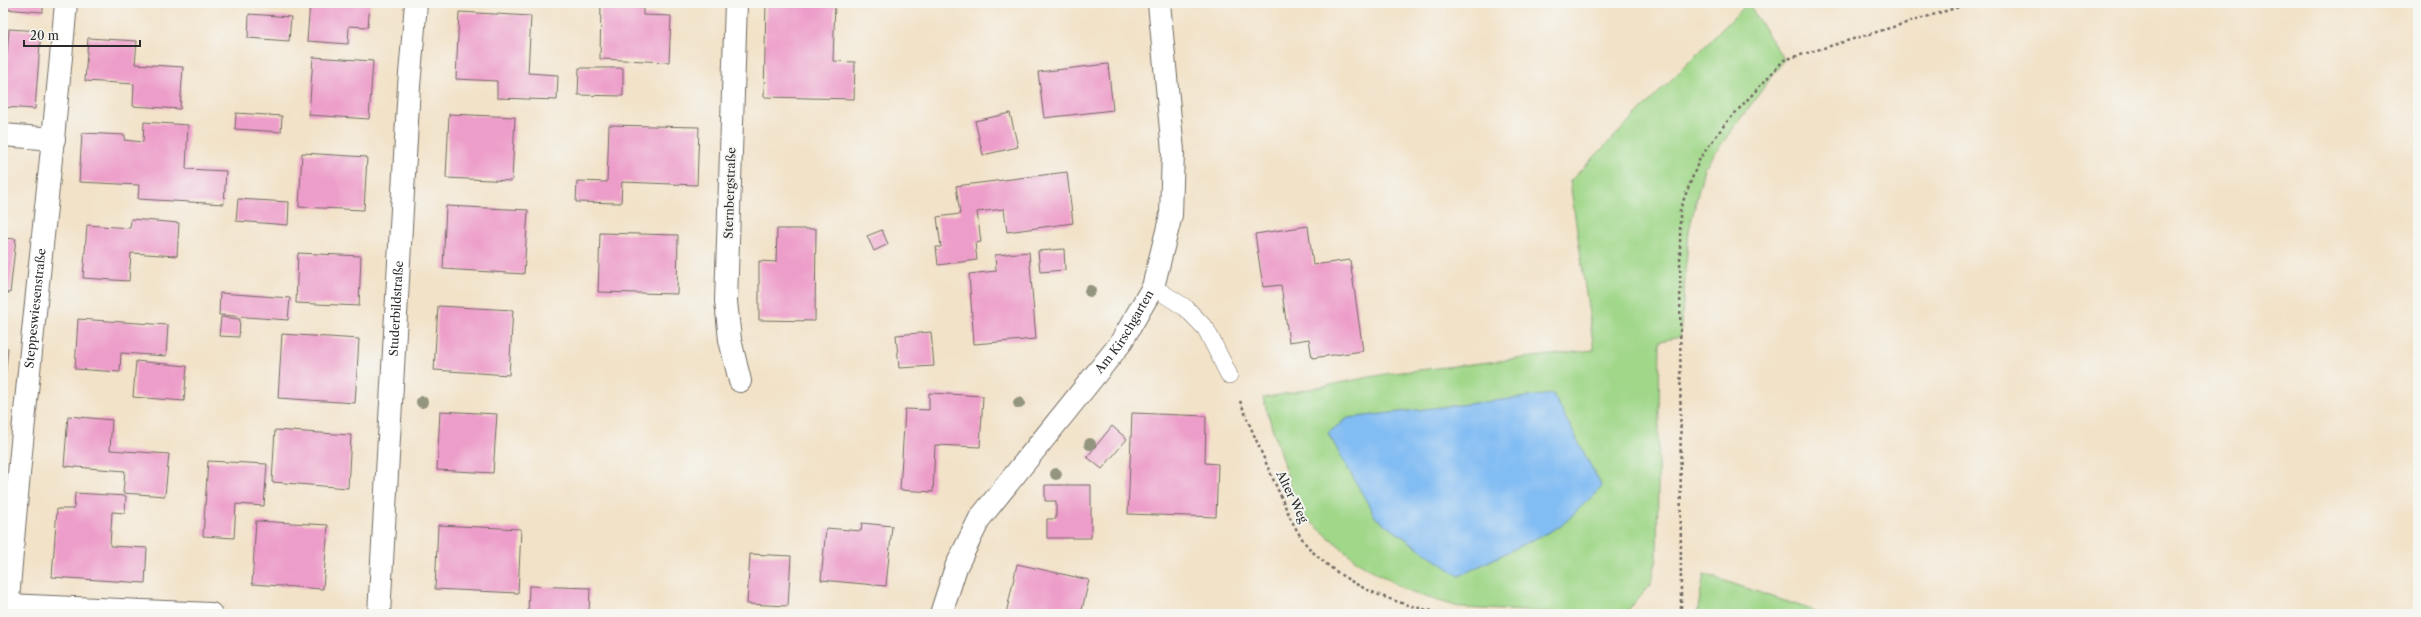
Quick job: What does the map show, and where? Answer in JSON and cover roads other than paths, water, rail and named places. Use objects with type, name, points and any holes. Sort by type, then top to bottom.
[{"type":"street","name":"Steppeswiesenstraße","points":[[7,610],[8,526],[54,139],[66,3]]},
{"type":"street","name":"Studerbildstraße","points":[[379,614],[409,86],[416,3]]},
{"type":"street","name":"Sternbergstraße","points":[[736,3],[726,301],[730,340],[740,381]]},
{"type":"street","name":"Am Kirschgarten","points":[[940,614],[956,567],[980,518],[1120,344],[1153,286],[1172,215],[1173,150],[1160,3]]},
{"type":"street","points":[[3,135],[54,139]]},
{"type":"street","points":[[7,610],[212,614]]},
{"type":"lane","points":[[1153,286],[1186,308],[1206,328],[1229,375]]},
{"type":"water","points":[[1553,394],[1602,487],[1561,526],[1459,576],[1376,518],[1328,433],[1348,418]]}]
